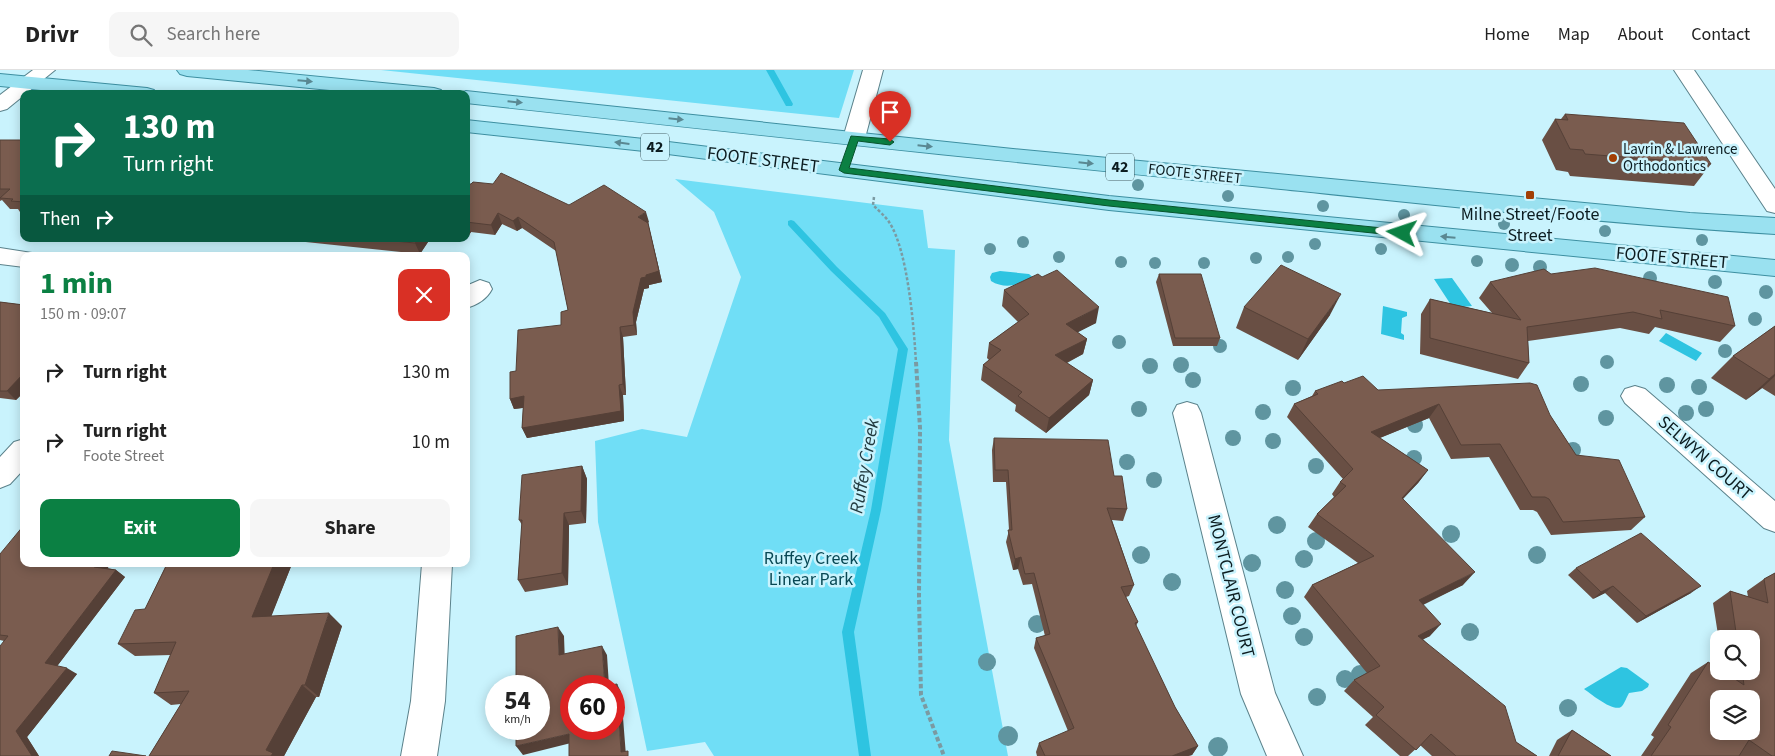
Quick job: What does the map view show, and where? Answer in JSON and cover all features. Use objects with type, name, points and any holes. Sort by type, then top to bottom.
[{"type":"main road","points":[[187,70],[393,90]]},
{"type":"main road","points":[[0,80],[108,90]]},
{"type":"main road","name":"FOOTE STREET","points":[[470,97],[1013,156],[1399,194],[1696,221],[1775,226]]},
{"type":"main road","name":"FOOTE STREET","points":[[470,126],[1109,203],[1775,268]]},
{"type":"main road","points":[[844,170],[854,138]]},
{"type":"street","points":[[0,105],[45,70]]},
{"type":"street","points":[[854,138],[873,70]]},
{"type":"street","points":[[1684,70],[1775,206]]},
{"type":"street","points":[[0,256],[20,258]]},
{"type":"street","name":"SELWYN COURT","points":[[1635,396],[1775,519]]},
{"type":"street","name":"MONTCLAIR COURT","points":[[1186,413],[1258,694],[1285,756]]},
{"type":"street","points":[[0,476],[20,454]]},
{"type":"street","points":[[419,756],[428,701],[437,567]]},
{"type":"path","points":[[876,191],[873,205],[889,220],[899,241],[913,320],[920,428],[919,597],[921,695],[944,756]]},
{"type":"green space","points":[[381,70],[854,70],[839,118]]},
{"type":"green space","name":"Ruffey Creek Linear Park","points":[[675,179],[923,210],[928,248],[955,250],[949,440],[1008,756],[714,756],[705,742],[647,751],[598,522],[595,441],[642,429],[687,437],[741,277],[714,212]]},
{"type":"shaded area","points":[[1000,271],[1029,274],[1035,279],[1007,286],[996,284],[991,281],[990,277],[992,273]]},
{"type":"shaded area","points":[[1452,278],[1472,306],[1453,308],[1434,279]]},
{"type":"shaded area","points":[[1383,306],[1407,312],[1407,316],[1402,318],[1401,333],[1404,335],[1404,340],[1381,334]]},
{"type":"shaded area","points":[[1666,333],[1702,353],[1696,361],[1659,341]]},
{"type":"shaded area","points":[[1621,667],[1627,668],[1649,684],[1642,691],[1629,693],[1621,707],[1617,708],[1608,705],[1584,689]]},
{"type":"building","points":[[1565,114],[1684,123],[1711,164],[1585,154],[1583,150],[1570,149],[1555,119],[1568,120]]},
{"type":"building","points":[[0,140],[20,140],[20,202],[0,198],[10,189],[0,189]]},
{"type":"building","points":[[501,173],[569,205],[604,185],[646,212],[638,217],[648,223],[659,271],[641,278],[633,312],[634,325],[620,327],[623,384],[619,385],[621,411],[522,428],[524,396],[510,399],[510,372],[516,371],[518,330],[561,325],[561,312],[568,310],[554,242],[518,217],[513,221],[498,213],[491,225],[470,222],[470,184],[473,182],[493,184]]},
{"type":"building","points":[[1281,265],[1341,294],[1308,339],[1244,307]]},
{"type":"building","points":[[1595,268],[1728,297],[1735,326],[1660,310],[1662,319],[1633,312],[1527,327],[1529,363],[1430,338],[1430,299],[1521,320],[1490,282],[1544,269],[1551,274]]},
{"type":"building","points":[[1057,270],[1099,307],[1066,324],[1087,339],[1055,355],[1093,380],[1049,418],[1018,396],[1022,392],[983,365],[1001,350],[989,343],[1029,314],[1004,290],[1038,274],[1042,277]]},
{"type":"building","points":[[1159,274],[1201,274],[1220,338],[1175,338]]},
{"type":"building","points":[[0,302],[20,304],[20,377],[7,391],[0,391]]},
{"type":"building","points":[[1775,326],[1775,374],[1769,379],[1733,356]]},
{"type":"building","points":[[1363,376],[1378,390],[1530,383],[1537,385],[1550,415],[1576,455],[1619,460],[1645,517],[1563,522],[1549,499],[1545,497],[1532,497],[1500,444],[1461,445],[1439,404],[1371,432],[1428,470],[1402,498],[1475,572],[1419,600],[1441,624],[1418,636],[1505,706],[1516,742],[1537,756],[1456,756],[1431,734],[1416,750],[1376,715],[1384,707],[1354,680],[1380,666],[1312,585],[1374,556],[1317,514],[1346,486],[1340,482],[1353,469],[1294,404],[1318,394],[1315,391]]},
{"type":"building","points":[[994,438],[1108,440],[1114,476],[1122,476],[1127,509],[1107,508],[1134,585],[1121,587],[1138,622],[1135,623],[1175,707],[1198,746],[1172,756],[1045,756],[1039,743],[1074,728],[1036,638],[1050,634],[1034,573],[1025,574],[1021,557],[1015,559],[1008,530],[1012,530],[1008,470],[995,470]]},
{"type":"building","points":[[582,466],[581,511],[564,513],[562,573],[518,580],[522,520],[519,520],[522,475]]},
{"type":"building","points":[[20,530],[20,567],[94,567],[116,570],[45,663],[67,668],[16,731],[32,756],[0,756],[0,646],[8,636],[0,635],[0,554]]},
{"type":"building","points":[[1641,533],[1701,586],[1646,616],[1613,586],[1601,592],[1576,568]]},
{"type":"building","points":[[166,567],[273,567],[252,617],[329,613],[305,685],[302,685],[266,750],[273,753],[271,756],[149,756],[189,691],[154,693],[176,642],[118,644],[135,610],[145,609]]},
{"type":"building","points":[[1775,573],[1775,756],[1772,756],[1749,740],[1739,756],[1651,756],[1671,727],[1668,725],[1708,662],[1710,663],[1710,680],[1736,680],[1744,685],[1743,680],[1760,680],[1760,630],[1736,630],[1730,591],[1768,603],[1764,579]]},
{"type":"building","points":[[558,627],[559,655],[602,646],[604,675],[560,675],[560,736],[550,738],[550,675],[516,675],[516,636]]},
{"type":"building","points":[[1572,730],[1611,756],[1558,756]]},
{"type":"building","points":[[516,740],[542,740],[516,746]]},
{"type":"building","points":[[569,740],[620,740],[621,752],[628,751],[628,756],[569,756]]},
{"type":"building","points":[[112,751],[146,756],[109,756]]},
{"type":"waterway","name":"Ruffey Creek","points":[[770,70],[789,104]]},
{"type":"waterway","name":"Ruffey Creek","points":[[791,223],[834,269],[882,315],[903,349],[876,510],[848,632],[865,756]]},
{"type":"place","name":"Lavrin & Lawrence Orthodontics","points":[[1613,158]]},
{"type":"place","name":"Milne Street/Foote Street","points":[[1530,195]]},
{"type":"route","points":[[890,142],[854,138],[844,170],[1109,203],[1402,233]]}]
